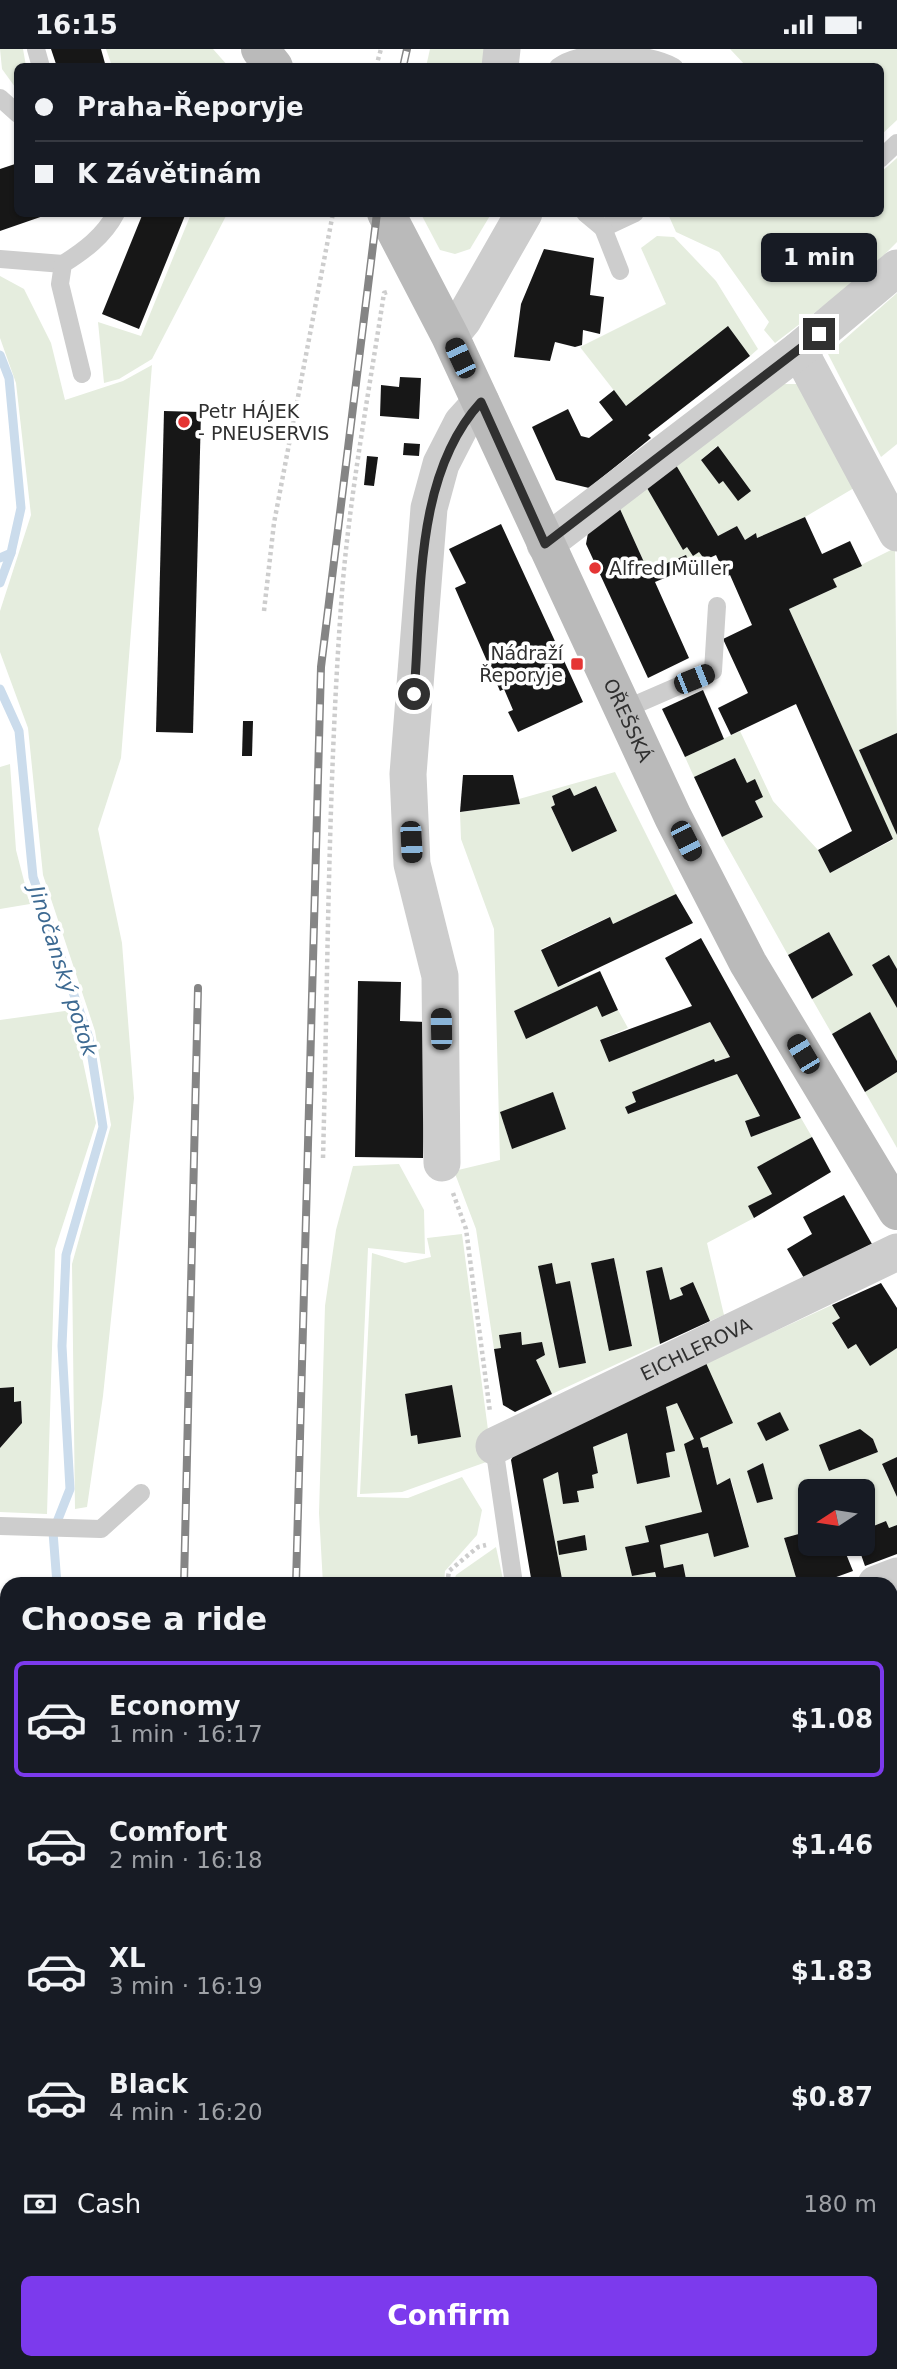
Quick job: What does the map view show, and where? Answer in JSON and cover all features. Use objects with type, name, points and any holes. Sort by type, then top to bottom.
[{"type":"street","points":[[260,49],[271,63]]},
{"type":"street","name":"OŘEŠSKÁ","points":[[388,217],[450,336],[623,711],[748,963],[897,1211]]},
{"type":"street","points":[[450,336],[463,320],[522,217]]},
{"type":"street","points":[[545,544],[799,350],[897,268]]},
{"type":"street","points":[[799,350],[889,509]]},
{"type":"street","points":[[442,1163],[440,976],[412,865],[408,774],[429,508],[441,464],[462,423],[481,402]]},
{"type":"street","name":"EICHLEROVA","points":[[494,1446],[897,1252]]},
{"type":"lane","points":[[561,63],[564,59],[592,51],[653,55],[667,63]]},
{"type":"lane","points":[[0,98],[14,110]]},
{"type":"lane","points":[[884,155],[897,143]]},
{"type":"lane","points":[[0,259],[63,264],[92,244],[114,217]]},
{"type":"lane","points":[[590,217],[603,228],[620,271]]},
{"type":"lane","points":[[603,228],[626,217]]},
{"type":"lane","points":[[63,264],[60,284],[82,374]]},
{"type":"lane","points":[[623,711],[713,671],[716,606]]},
{"type":"lane","points":[[494,1446],[513,1577]]},
{"type":"lane","points":[[0,1526],[101,1529],[141,1493]]},
{"type":"path","points":[[264,611],[274,523],[333,217]]},
{"type":"path","points":[[323,1159],[334,752],[343,590],[384,293],[393,290]]},
{"type":"path","points":[[466,1229],[494,1446]]},
{"type":"path","points":[[448,1577],[449,1571],[478,1547]]},
{"type":"green space","points":[[0,49],[23,49],[25,63],[14,63],[14,86],[2,69]]},
{"type":"green space","points":[[106,49],[213,49],[225,63],[111,63]]},
{"type":"green space","points":[[430,49],[487,49],[486,63],[427,63]]},
{"type":"green space","points":[[730,49],[897,49],[897,120],[884,132],[884,63],[743,63]]},
{"type":"green space","points":[[897,158],[897,242],[865,274],[775,343],[764,330],[769,322],[719,252],[676,232],[669,217],[884,217],[884,169]]},
{"type":"green space","points":[[190,217],[225,217],[152,359],[119,379],[104,383],[98,322],[141,336]]},
{"type":"green space","points":[[423,217],[489,217],[470,249],[455,254],[440,250]]},
{"type":"green space","points":[[657,236],[674,237],[716,281],[758,349],[750,356],[728,327],[626,406],[580,347],[666,304],[641,248]]},
{"type":"green space","points":[[0,276],[24,289],[51,343],[65,400],[123,381],[152,365],[121,758],[98,829],[122,943],[134,1098],[103,1396],[87,1507],[75,1509],[72,1264],[111,1125],[95,1031],[43,875],[28,728],[0,652],[0,611],[31,515],[16,383],[0,338]]},
{"type":"green space","points":[[897,293],[897,444],[881,457],[828,354]]},
{"type":"green space","points":[[784,384],[801,384],[859,485],[805,517],[757,538],[755,534],[745,540],[737,526],[718,536],[676,465]],"holes":[[[717,446],[750,491],[738,500],[723,481],[719,484],[701,460]]]},
{"type":"green space","points":[[647,488],[683,549],[687,547],[693,556],[699,552],[705,560],[691,567],[685,555],[648,571],[620,509]]},
{"type":"green space","points":[[895,548],[897,733],[859,750],[897,835],[897,969],[889,956],[897,1008],[897,1061],[870,1013],[832,1034],[812,999],[853,975],[829,932],[788,955],[722,837],[763,817],[735,758],[694,777],[685,757],[740,731],[773,801],[818,850],[830,873],[893,840],[789,609],[837,587],[833,579]]},
{"type":"green space","points":[[10,764],[16,850],[30,904],[0,909],[0,767]]},
{"type":"green space","points":[[615,772],[676,894],[613,924],[609,917],[541,949],[558,987],[600,971],[514,1011],[526,1038],[597,1006],[618,1010],[628,1028],[600,1040],[609,1061],[710,1022],[730,1057],[715,1062],[714,1060],[626,1107],[628,1114],[737,1074],[760,1116],[745,1122],[751,1137],[801,1118],[812,1137],[757,1167],[772,1194],[748,1206],[754,1218],[707,1243],[724,1315],[710,1321],[693,1282],[680,1288],[683,1295],[670,1300],[662,1268],[646,1271],[660,1344],[552,1394],[536,1360],[545,1355],[522,1345],[521,1333],[500,1335],[501,1348],[494,1349],[476,1229],[454,1171],[500,1160],[494,929],[461,839],[460,812],[520,804],[519,799]],"holes":[[[596,786],[617,831],[572,852],[551,807],[555,805],[552,797],[569,788],[574,796]],[[553,1093],[566,1129],[512,1148],[500,1112]],[[614,1258],[632,1345],[610,1351],[591,1263]],[[552,1263],[556,1284],[570,1282],[586,1363],[559,1368],[539,1266]]]},
{"type":"green space","points":[[72,1010],[96,1123],[55,1249],[47,1514],[0,1512],[0,1448],[22,1423],[21,1402],[14,1402],[13,1387],[0,1388],[0,1020]]},
{"type":"green space","points":[[897,1072],[897,1148],[865,1092]]},
{"type":"green space","points":[[399,1164],[424,1210],[425,1254],[368,1248],[357,1497],[408,1498],[462,1477],[482,1510],[477,1535],[445,1571],[445,1577],[323,1577],[319,1513],[325,1306],[336,1230],[353,1166]]},
{"type":"green space","points":[[462,1234],[492,1460],[402,1492],[360,1494],[372,1253],[405,1263],[431,1257],[427,1238]],"holes":[[[452,1385],[460,1437],[418,1444],[417,1435],[411,1435],[405,1395]]]},
{"type":"green space","points":[[832,1305],[840,1318],[832,1324],[848,1349],[856,1344],[870,1365],[897,1348],[897,1457],[882,1465],[897,1497],[897,1525],[889,1528],[886,1521],[875,1525],[875,1479],[798,1479],[798,1534],[784,1538],[796,1577],[686,1577],[683,1564],[664,1568],[660,1545],[708,1533],[714,1556],[749,1547],[731,1479],[717,1485],[708,1447],[703,1448],[700,1438],[706,1363]],"holes":[[[873,1439],[878,1452],[829,1471],[820,1446]],[[762,1463],[773,1499],[757,1503],[747,1471]]]},
{"type":"green space","points":[[677,1403],[694,1439],[685,1444],[702,1512],[646,1526],[649,1542],[625,1547],[632,1576],[655,1572],[656,1577],[562,1577],[543,1479],[558,1472],[563,1504],[577,1491],[594,1488],[592,1475],[598,1473],[593,1447],[627,1433],[637,1484],[670,1477],[666,1453],[675,1451],[666,1407]]},
{"type":"green space","points":[[496,1547],[502,1577],[455,1577]]},
{"type":"building","points":[[51,49],[101,49],[105,63],[56,63]]},
{"type":"building","points":[[14,164],[14,217],[40,217],[0,231],[0,169]]},
{"type":"building","points":[[141,217],[184,217],[139,329],[102,314]]},
{"type":"building","points":[[544,249],[594,258],[590,295],[604,297],[600,334],[583,330],[582,345],[575,347],[555,342],[550,361],[514,357],[521,304]]},
{"type":"building","points":[[728,326],[750,356],[648,435],[651,438],[589,488],[556,480],[532,427],[568,409],[581,436],[589,438],[613,420],[599,402],[614,390],[626,406]]},
{"type":"building","points":[[400,377],[421,378],[419,419],[380,416],[381,385],[399,387]]},
{"type":"building","points":[[164,411],[201,412],[193,733],[156,732]]},
{"type":"building","points":[[404,443],[420,444],[419,456],[403,455]]},
{"type":"building","points":[[718,446],[751,491],[738,501],[723,481],[719,484],[701,460]]},
{"type":"building","points":[[367,456],[378,457],[374,486],[364,485]]},
{"type":"building","points":[[676,465],[718,536],[737,526],[745,540],[756,533],[757,538],[805,517],[822,554],[850,541],[862,566],[833,579],[837,587],[789,609],[893,839],[830,873],[818,850],[852,831],[796,704],[731,735],[718,708],[748,693],[723,639],[752,625],[730,575],[726,577],[716,555],[705,560],[699,552],[693,556],[687,547],[683,550],[647,488]]},
{"type":"building","points":[[620,509],[648,571],[686,555],[691,567],[655,582],[689,658],[648,678],[586,544],[588,533]]},
{"type":"building","points":[[501,524],[583,702],[518,732],[508,712],[513,710],[504,689],[500,691],[455,588],[466,583],[449,549]]},
{"type":"building","points":[[703,690],[724,739],[685,757],[662,709]]},
{"type":"building","points":[[243,721],[253,721],[252,756],[242,756]]},
{"type":"building","points":[[897,733],[897,835],[859,750]]},
{"type":"building","points":[[735,758],[747,783],[755,779],[763,797],[755,801],[763,817],[722,837],[694,777]]},
{"type":"building","points":[[463,775],[513,775],[520,804],[460,812]]},
{"type":"building","points":[[596,786],[617,831],[572,852],[551,807],[555,805],[552,796],[570,788],[574,796]]},
{"type":"building","points":[[676,894],[693,923],[558,987],[541,950],[610,917],[613,924]]},
{"type":"building","points":[[829,932],[853,975],[812,999],[788,955]]},
{"type":"building","points":[[701,938],[801,1118],[751,1137],[745,1121],[760,1116],[737,1074],[628,1114],[625,1107],[636,1102],[632,1092],[714,1059],[715,1062],[730,1057],[710,1022],[609,1062],[600,1040],[692,1006],[665,958]]},
{"type":"building","points":[[889,955],[897,969],[897,1008],[872,965]]},
{"type":"building","points":[[600,971],[618,1010],[602,1017],[597,1006],[526,1039],[514,1011]]},
{"type":"building","points":[[358,981],[401,982],[400,1021],[426,1022],[423,1158],[355,1157]]},
{"type":"building","points":[[870,1012],[897,1061],[897,1072],[865,1092],[832,1034]]},
{"type":"building","points":[[553,1092],[566,1129],[512,1149],[500,1112]]},
{"type":"building","points":[[812,1137],[831,1172],[754,1218],[748,1206],[772,1194],[757,1167]]},
{"type":"building","points":[[844,1195],[872,1244],[804,1278],[787,1249],[812,1234],[803,1217]]},
{"type":"building","points":[[614,1258],[632,1346],[609,1351],[591,1263]]},
{"type":"building","points":[[552,1263],[556,1284],[570,1281],[586,1363],[559,1368],[538,1266]]},
{"type":"building","points":[[662,1267],[670,1300],[683,1295],[680,1288],[693,1282],[710,1321],[660,1344],[646,1271]]},
{"type":"building","points":[[881,1283],[897,1308],[897,1348],[870,1366],[856,1344],[848,1349],[832,1323],[840,1318],[832,1305]]},
{"type":"building","points":[[521,1332],[522,1345],[542,1342],[545,1355],[536,1360],[552,1394],[515,1412],[503,1405],[494,1349],[501,1348],[499,1335]]},
{"type":"building","points":[[706,1363],[733,1423],[700,1438],[703,1448],[708,1447],[717,1485],[730,1478],[749,1547],[714,1557],[708,1533],[660,1545],[664,1568],[683,1564],[686,1577],[656,1577],[655,1572],[632,1576],[625,1547],[649,1542],[645,1526],[702,1512],[684,1444],[694,1439],[677,1403],[666,1407],[675,1451],[666,1453],[670,1477],[637,1484],[627,1433],[593,1447],[598,1473],[592,1475],[594,1488],[577,1491],[579,1502],[563,1504],[558,1472],[543,1479],[562,1577],[531,1577],[511,1460],[516,1451]]},
{"type":"building","points":[[452,1385],[461,1437],[418,1444],[417,1435],[411,1436],[405,1394]]},
{"type":"building","points":[[14,1387],[14,1402],[21,1401],[22,1423],[0,1448],[0,1388]]},
{"type":"building","points":[[780,1412],[789,1430],[766,1441],[757,1423]]},
{"type":"building","points":[[860,1429],[873,1439],[878,1452],[829,1471],[819,1445]]},
{"type":"building","points":[[897,1457],[897,1497],[882,1464]]},
{"type":"building","points":[[763,1463],[773,1499],[757,1503],[747,1471]]},
{"type":"building","points":[[886,1521],[889,1528],[897,1525],[897,1554],[865,1566],[862,1556],[875,1556],[875,1525]]},
{"type":"building","points":[[798,1534],[798,1556],[847,1556],[853,1571],[836,1577],[796,1577],[784,1538]]},
{"type":"building","points":[[585,1535],[587,1550],[559,1555],[557,1541]]},
{"type":"waterway","points":[[0,355],[9,378],[21,508],[11,553],[0,558]]},
{"type":"waterway","name":"Jinočanský potok","points":[[0,583],[11,553]]},
{"type":"waterway","name":"Jinočanský potok","points":[[0,689],[19,731],[33,877],[89,1038],[103,1127],[66,1255],[62,1346],[70,1489],[53,1532],[56,1577]]},
{"type":"railway","points":[[404,63],[407,49]]},
{"type":"railway","points":[[296,1577],[321,667],[377,217]]},
{"type":"railway","points":[[184,1577],[198,988]]},
{"type":"place","name":"Petr HÁJEK - PNEUSERVIS","points":[[184,422]]},
{"type":"place","name":"Alfred Müller","points":[[595,568]]},
{"type":"place","name":"Nádraží Řeporyje","points":[[577,664]]},
{"type":"route","points":[[414,694],[429,508],[441,464],[462,423],[481,402],[545,544],[819,334]]}]
